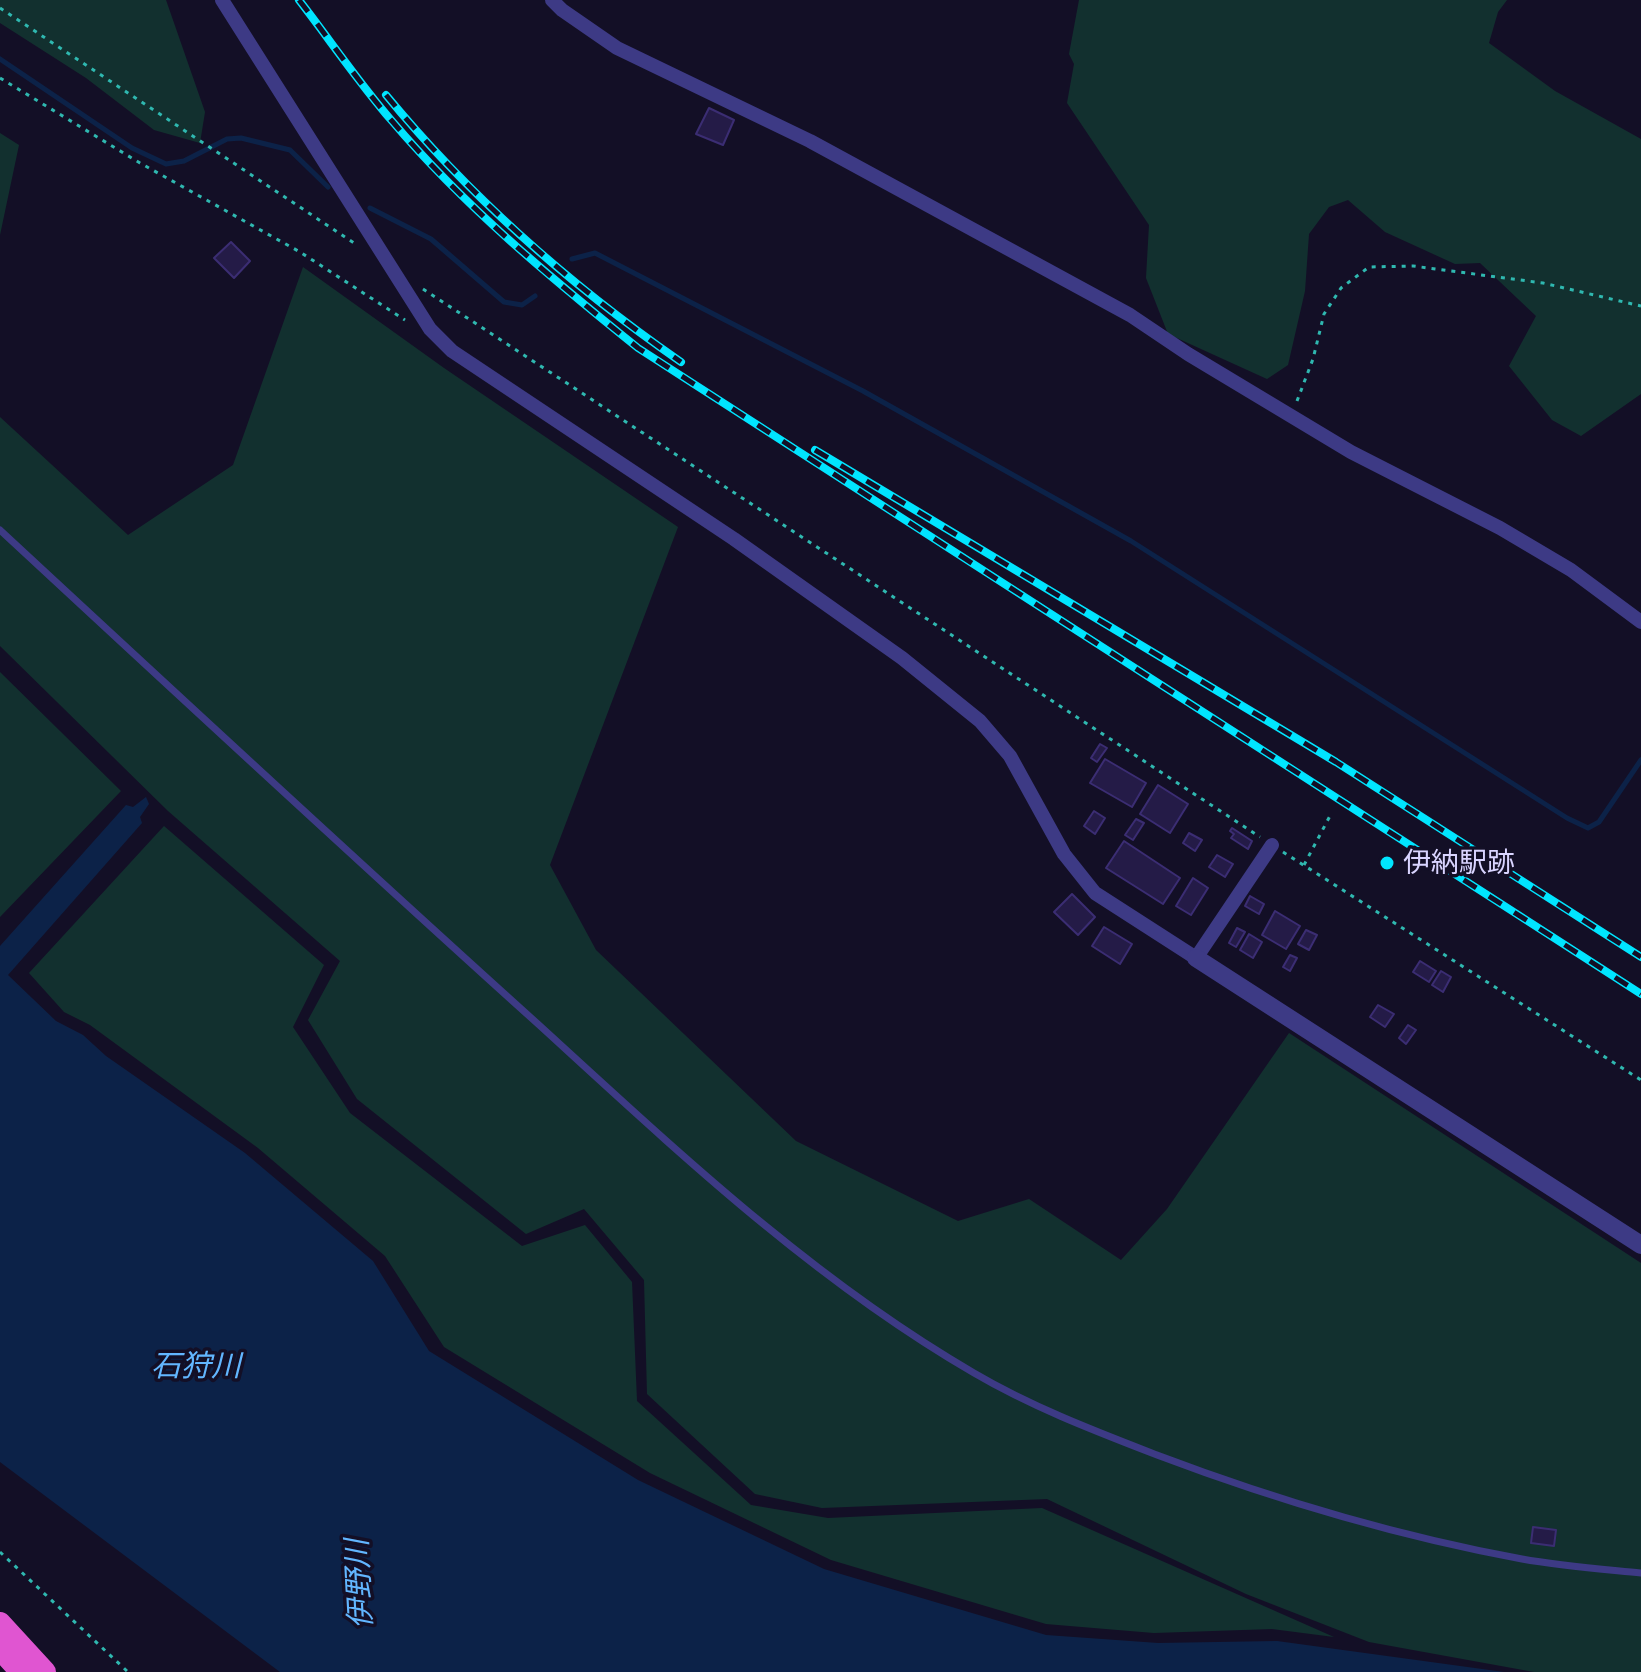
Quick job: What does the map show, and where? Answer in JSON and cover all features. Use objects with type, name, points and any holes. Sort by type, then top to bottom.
[{"type":"highway","points":[[0,1623],[45,1672]]},
{"type":"highway","points":[[0,1649],[21,1672]]},
{"type":"street","points":[[222,0],[430,329],[452,351],[734,539],[889,649],[980,721],[1010,756],[1064,854],[1095,893],[1641,1245]]},
{"type":"street","points":[[552,0],[617,48],[810,141],[1130,315],[1188,354],[1351,452],[1500,528],[1571,570],[1641,622]]},
{"type":"street","points":[[1196,958],[1272,845]]},
{"type":"lane","points":[[0,530],[372,875],[741,1209],[848,1290],[975,1374],[1076,1424],[1194,1469],[1333,1515],[1417,1538],[1528,1560],[1641,1573]]},
{"type":"path","points":[[0,8],[358,245]]},
{"type":"path","points":[[0,78],[140,163],[300,252],[413,325],[430,329]]},
{"type":"path","points":[[1289,415],[1305,383],[1324,314],[1341,288],[1369,267],[1413,266],[1543,283],[1641,306]]},
{"type":"path","points":[[421,287],[1272,845],[1641,1080]]},
{"type":"path","points":[[1304,865],[1331,814]]},
{"type":"path","points":[[0,1552],[128,1672]]},
{"type":"green space","points":[[0,0],[166,0],[205,112],[200,143],[154,130],[86,78],[0,23]]},
{"type":"green space","points":[[1079,0],[1507,0],[1498,12],[1489,43],[1555,91],[1641,139],[1641,394],[1581,436],[1552,420],[1509,366],[1536,316],[1480,263],[1455,264],[1385,232],[1348,200],[1329,207],[1309,234],[1305,291],[1288,365],[1267,379],[1168,334],[1146,278],[1149,225],[1067,103],[1074,64],[1069,54]]},
{"type":"green space","points":[[0,133],[19,145],[0,235]]},
{"type":"green space","points":[[303,267],[444,368],[678,527],[550,865],[596,950],[796,1141],[958,1221],[1029,1199],[1121,1260],[1167,1209],[1289,1033],[1641,1263],[1641,1672],[1534,1672],[1369,1642],[1246,1594],[1047,1499],[822,1508],[755,1494],[647,1394],[644,1280],[584,1209],[526,1234],[357,1099],[308,1020],[340,961],[168,811],[0,646],[0,417],[128,535],[233,465]]},
{"type":"green space","points":[[0,672],[121,791],[0,917]]},
{"type":"green space","points":[[164,826],[324,965],[293,1027],[350,1113],[522,1246],[585,1225],[632,1282],[637,1401],[751,1505],[828,1518],[1042,1508],[1334,1637],[1272,1629],[1154,1633],[1046,1624],[831,1560],[650,1473],[444,1347],[385,1256],[258,1148],[90,1025],[64,1012],[29,973]]},
{"type":"water","name":"石狩川","points":[[146,797],[149,804],[140,817],[142,823],[8,975],[56,1021],[83,1035],[106,1056],[245,1153],[373,1261],[429,1351],[638,1480],[824,1569],[1046,1635],[1158,1643],[1277,1641],[1504,1672],[280,1672],[0,1462],[0,946],[126,805],[133,807]]},
{"type":"building","points":[[709,108],[734,120],[723,145],[696,134]]},
{"type":"building","points":[[231,242],[250,261],[234,278],[214,258]]},
{"type":"building","points":[[1100,744],[1107,748],[1097,762],[1091,758]]},
{"type":"building","points":[[1105,759],[1146,783],[1132,807],[1090,783]]},
{"type":"building","points":[[1158,785],[1188,804],[1170,833],[1140,814]]},
{"type":"building","points":[[1094,811],[1105,818],[1095,834],[1084,826]]},
{"type":"building","points":[[1136,819],[1144,823],[1133,840],[1125,835]]},
{"type":"building","points":[[1232,828],[1252,841],[1248,849],[1231,838],[1234,834],[1230,831]]},
{"type":"building","points":[[1189,833],[1202,840],[1195,851],[1183,843]]},
{"type":"building","points":[[1124,841],[1180,878],[1163,904],[1106,868]]},
{"type":"building","points":[[1217,855],[1233,864],[1225,877],[1209,867]]},
{"type":"building","points":[[1193,878],[1208,888],[1191,915],[1176,906]]},
{"type":"building","points":[[1072,894],[1095,917],[1078,935],[1054,912]]},
{"type":"building","points":[[1250,896],[1264,904],[1259,914],[1245,906]]},
{"type":"building","points":[[1275,911],[1300,926],[1286,949],[1262,935]]},
{"type":"building","points":[[1104,927],[1132,944],[1120,964],[1092,946]]},
{"type":"building","points":[[1237,928],[1245,932],[1236,947],[1229,943]]},
{"type":"building","points":[[1306,930],[1317,935],[1309,950],[1298,944]]},
{"type":"building","points":[[1249,934],[1262,942],[1253,958],[1240,950]]},
{"type":"building","points":[[1290,955],[1297,958],[1290,971],[1283,967]]},
{"type":"building","points":[[1420,961],[1436,971],[1429,982],[1413,972]]},
{"type":"building","points":[[1441,971],[1451,977],[1443,992],[1432,985]]},
{"type":"building","points":[[1378,1005],[1394,1014],[1385,1027],[1370,1017]]},
{"type":"building","points":[[1408,1025],[1416,1030],[1406,1044],[1399,1038]]},
{"type":"building","points":[[1533,1527],[1556,1530],[1554,1546],[1531,1543]]},
{"type":"waterway","points":[[0,59],[132,148],[166,164],[184,161],[227,139],[241,138],[290,150],[328,187]]},
{"type":"waterway","points":[[370,208],[431,239],[504,302],[522,305],[535,296]]},
{"type":"waterway","points":[[572,259],[595,253],[863,391],[1131,541],[1567,818],[1588,828],[1599,822],[1641,760]]},
{"type":"railway","points":[[299,0],[380,107],[449,182],[541,268],[638,348],[1641,994]]},
{"type":"railway","points":[[386,95],[452,169],[524,239],[601,303],[681,362]]},
{"type":"railway","points":[[815,450],[1336,762],[1641,957]]},
{"type":"place","name":"伊納駅跡","points":[[1387,863]]},
{"type":"water label","name":"伊野川","points":[[359,1584]]}]
